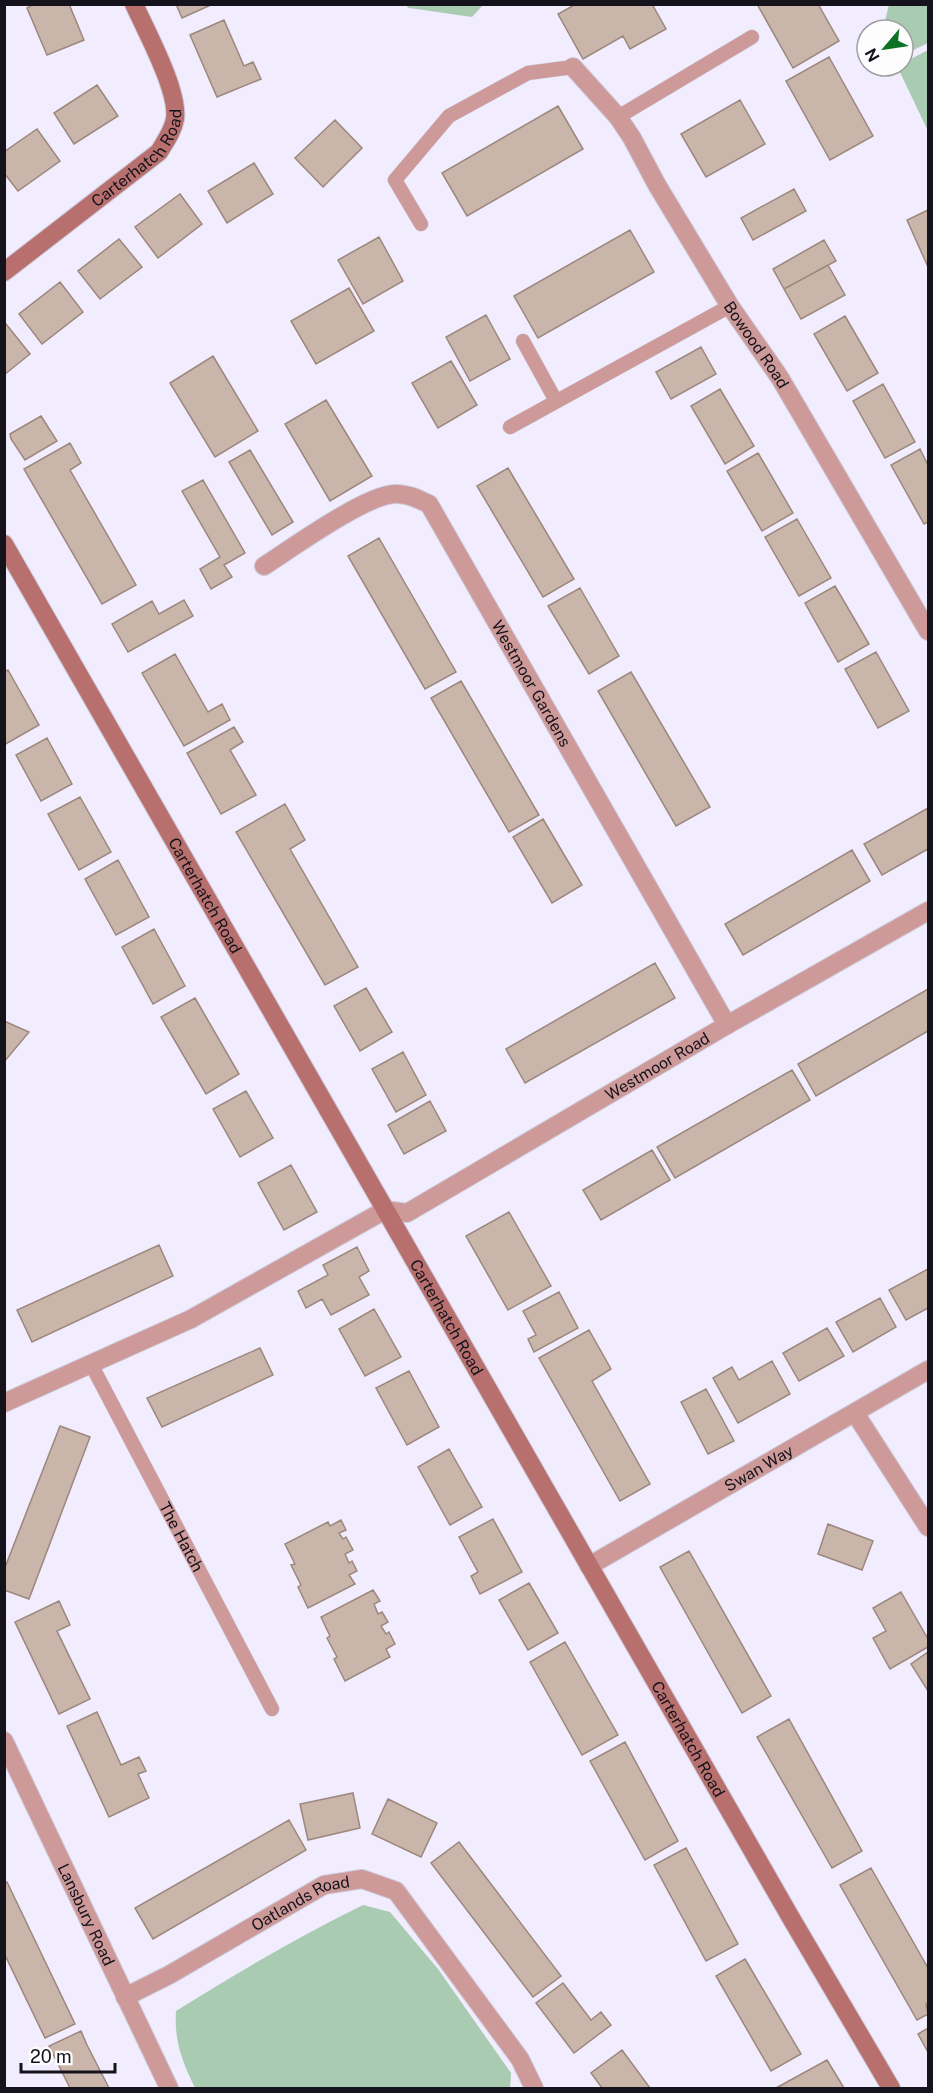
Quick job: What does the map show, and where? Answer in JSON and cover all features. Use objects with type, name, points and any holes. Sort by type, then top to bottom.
[{"type":"street","name":"Carterhatch Road","points":[[4,272],[159,153],[172,131],[176,104],[134,4]]},
{"type":"street","name":"Bowood Road","points":[[573,67],[618,117],[730,306],[780,378],[928,631]]},
{"type":"street","name":"Westmoor Gardens","points":[[264,566],[366,503],[393,494],[408,495],[429,504],[727,1025]]},
{"type":"street","name":"Carterhatch Road","points":[[4,544],[589,1566],[891,2088]]},
{"type":"street","name":"Westmoor Road","points":[[385,1210],[407,1214],[727,1025],[928,911]]},
{"type":"street","points":[[4,1403],[191,1319],[385,1210]]},
{"type":"street","name":"Swan Way","points":[[589,1566],[928,1370]]},
{"type":"street","points":[[855,1413],[928,1527]]},
{"type":"street","name":"Lansbury Road","points":[[4,1740],[169,2088]]},
{"type":"street","name":"Oatlands Road","points":[[124,1997],[169,1975],[324,1885],[362,1879],[396,1891],[520,2059],[534,2088]]},
{"type":"lane","points":[[618,117],[752,36]]},
{"type":"lane","points":[[421,224],[395,180],[449,116],[528,74],[573,67]]},
{"type":"lane","points":[[510,427],[730,306]]},
{"type":"lane","points":[[523,341],[556,401]]},
{"type":"lane","name":"The Hatch","points":[[90,1364],[272,1709]]},
{"type":"green space","points":[[889,4],[928,5],[928,43],[915,49],[915,18],[886,18]]},
{"type":"green space","points":[[405,5],[483,5],[472,17],[409,8]]},
{"type":"green space","points":[[928,50],[928,131],[903,78],[915,78],[915,57]]},
{"type":"green space","points":[[363,1905],[390,1912],[438,1969],[511,2073],[510,2088],[195,2088],[180,2051],[176,2032],[176,2011],[268,1956]]},
{"type":"building","points":[[34,4],[69,4],[84,40],[47,55],[27,8]]},
{"type":"building","points":[[176,4],[213,4],[182,18]]},
{"type":"building","points":[[576,4],[652,4],[666,29],[630,49],[623,36],[583,59],[558,14]]},
{"type":"building","points":[[757,4],[818,4],[839,41],[793,68]]},
{"type":"building","points":[[224,20],[244,66],[253,62],[261,79],[217,97],[190,35]]},
{"type":"building","points":[[829,57],[873,136],[830,160],[786,81]]},
{"type":"building","points":[[97,85],[118,116],[74,144],[54,113]]},
{"type":"building","points":[[740,100],[765,144],[706,177],[681,134]]},
{"type":"building","points":[[558,106],[583,149],[467,216],[442,173]]},
{"type":"building","points":[[335,120],[362,148],[323,187],[295,158]]},
{"type":"building","points":[[37,129],[60,161],[18,191],[4,173],[4,152]]},
{"type":"building","points":[[254,163],[273,194],[227,223],[208,191]]},
{"type":"building","points":[[794,189],[806,211],[753,240],[741,218]]},
{"type":"building","points":[[180,194],[202,224],[158,258],[135,227]]},
{"type":"building","points":[[928,210],[928,267],[907,220]]},
{"type":"building","points":[[630,230],[654,272],[538,338],[514,296]]},
{"type":"building","points":[[379,237],[403,281],[363,304],[338,260]]},
{"type":"building","points":[[119,239],[142,267],[100,299],[78,271]]},
{"type":"building","points":[[824,240],[836,261],[784,289],[773,269]]},
{"type":"building","points":[[828,265],[845,295],[801,319],[784,289]]},
{"type":"building","points":[[60,282],[83,312],[42,344],[19,314]]},
{"type":"building","points":[[349,288],[374,331],[316,364],[291,321]]},
{"type":"building","points":[[486,315],[510,359],[470,381],[446,337]]},
{"type":"building","points":[[845,316],[878,373],[847,391],[814,334]]},
{"type":"building","points":[[6,324],[30,354],[4,375],[4,326]]},
{"type":"building","points":[[701,347],[716,374],[671,399],[656,372]]},
{"type":"building","points":[[213,356],[258,431],[215,457],[170,383]]},
{"type":"building","points":[[451,361],[477,405],[438,428],[412,383]]},
{"type":"building","points":[[883,384],[915,442],[885,458],[853,401]]},
{"type":"building","points":[[720,389],[754,446],[725,464],[691,406]]},
{"type":"building","points":[[326,400],[372,476],[330,501],[285,424]]},
{"type":"building","points":[[41,416],[57,441],[25,460],[10,434]]},
{"type":"building","points":[[70,443],[81,463],[70,470],[136,585],[102,604],[24,469]]},
{"type":"building","points":[[920,449],[928,465],[928,522],[924,524],[891,465]]},
{"type":"building","points":[[250,450],[293,522],[272,535],[229,462]]},
{"type":"building","points":[[758,453],[793,513],[762,531],[727,471]]},
{"type":"building","points":[[508,468],[574,579],[543,597],[477,486]]},
{"type":"building","points":[[203,480],[245,553],[224,565],[232,577],[211,589],[200,569],[220,557],[182,491]]},
{"type":"building","points":[[797,519],[831,578],[799,596],[765,537]]},
{"type":"building","points":[[379,538],[456,672],[425,689],[348,556]]},
{"type":"building","points":[[835,586],[869,644],[838,662],[805,603]]},
{"type":"building","points":[[580,588],[619,656],[589,674],[548,606]]},
{"type":"building","points":[[184,600],[193,616],[128,652],[112,624],[152,601],[159,614]]},
{"type":"building","points":[[876,652],[909,711],[878,728],[845,669]]},
{"type":"building","points":[[175,654],[208,712],[222,704],[230,720],[184,746],[142,673]]},
{"type":"building","points":[[8,670],[39,725],[4,745],[4,672]]},
{"type":"building","points":[[631,672],[710,807],[676,826],[598,691]]},
{"type":"building","points":[[461,681],[539,815],[509,832],[431,698]]},
{"type":"building","points":[[234,727],[243,742],[230,750],[256,795],[221,814],[187,753]]},
{"type":"building","points":[[47,738],[72,784],[41,801],[16,755]]},
{"type":"building","points":[[80,797],[111,852],[79,870],[48,814]]},
{"type":"building","points":[[285,804],[305,840],[290,849],[358,967],[325,985],[236,832]]},
{"type":"building","points":[[928,808],[928,849],[882,875],[864,844]]},
{"type":"building","points":[[543,819],[582,885],[552,903],[513,837]]},
{"type":"building","points":[[852,850],[870,881],[743,955],[725,924]]},
{"type":"building","points":[[118,860],[149,917],[116,935],[85,879]]},
{"type":"building","points":[[154,929],[185,986],[153,1004],[122,947]]},
{"type":"building","points":[[655,963],[675,998],[525,1083],[506,1049]]},
{"type":"building","points":[[366,988],[392,1032],[360,1051],[334,1006]]},
{"type":"building","points":[[928,989],[928,1031],[816,1096],[798,1064]]},
{"type":"building","points":[[195,998],[239,1074],[206,1094],[161,1017]]},
{"type":"building","points":[[4,1021],[29,1032],[4,1062]]},
{"type":"building","points":[[403,1052],[426,1095],[396,1112],[372,1069]]},
{"type":"building","points":[[792,1070],[810,1100],[675,1178],[657,1147]]},
{"type":"building","points":[[246,1091],[273,1138],[240,1157],[213,1109]]},
{"type":"building","points":[[430,1101],[446,1131],[404,1154],[388,1125]]},
{"type":"building","points":[[652,1150],[670,1180],[601,1220],[583,1190]]},
{"type":"building","points":[[291,1165],[317,1212],[284,1230],[258,1183]]},
{"type":"building","points":[[509,1212],[551,1286],[508,1310],[466,1236]]},
{"type":"building","points":[[159,1245],[173,1276],[32,1342],[17,1310]]},
{"type":"building","points":[[357,1247],[369,1271],[359,1277],[369,1295],[331,1315],[322,1299],[306,1308],[298,1291],[328,1275],[323,1265]]},
{"type":"building","points":[[928,1269],[928,1308],[906,1320],[889,1290]]},
{"type":"building","points":[[559,1292],[578,1328],[534,1352],[528,1339],[536,1335],[523,1311]]},
{"type":"building","points":[[880,1298],[896,1327],[853,1352],[836,1322]]},
{"type":"building","points":[[374,1309],[401,1357],[365,1376],[339,1329]]},
{"type":"building","points":[[827,1328],[844,1356],[799,1381],[783,1353]]},
{"type":"building","points":[[589,1330],[611,1369],[592,1381],[650,1484],[620,1501],[539,1358]]},
{"type":"building","points":[[260,1348],[273,1375],[162,1427],[147,1398]]},
{"type":"building","points":[[772,1361],[790,1394],[738,1423],[713,1378],[732,1367],[739,1380]]},
{"type":"building","points":[[409,1371],[439,1427],[407,1445],[376,1388]]},
{"type":"building","points":[[706,1389],[734,1441],[708,1454],[681,1402]]},
{"type":"building","points":[[60,1426],[90,1437],[29,1599],[4,1590],[4,1570]]},
{"type":"building","points":[[449,1449],[482,1507],[450,1525],[418,1467]]},
{"type":"building","points":[[493,1519],[522,1572],[480,1594],[471,1576],[478,1572],[459,1537]]},
{"type":"building","points":[[341,1520],[346,1530],[339,1533],[343,1539],[346,1537],[353,1550],[345,1554],[349,1563],[352,1561],[357,1571],[349,1575],[355,1584],[308,1608],[298,1587],[301,1585],[291,1565],[295,1564],[285,1544],[328,1522],[330,1526]]},
{"type":"building","points":[[828,1524],[873,1541],[862,1570],[818,1554]]},
{"type":"building","points":[[689,1551],[771,1696],[742,1713],[660,1567]]},
{"type":"building","points":[[529,1583],[558,1633],[528,1650],[499,1600]]},
{"type":"building","points":[[373,1590],[380,1601],[374,1604],[378,1614],[382,1612],[388,1622],[381,1626],[386,1634],[389,1632],[395,1644],[386,1649],[390,1657],[345,1681],[334,1659],[337,1657],[327,1638],[330,1636],[321,1617]]},
{"type":"building","points":[[901,1592],[928,1639],[928,1647],[890,1669],[873,1638],[886,1631],[873,1608]]},
{"type":"building","points":[[59,1601],[70,1625],[57,1631],[90,1699],[59,1714],[15,1622]]},
{"type":"building","points":[[565,1642],[618,1735],[582,1755],[530,1662]]},
{"type":"building","points":[[928,1652],[928,1691],[911,1664]]},
{"type":"building","points":[[97,1712],[121,1765],[139,1757],[146,1771],[138,1774],[149,1798],[109,1817],[67,1726]]},
{"type":"building","points":[[789,1719],[862,1851],[832,1868],[757,1737]]},
{"type":"building","points":[[625,1742],[678,1841],[645,1860],[590,1761]]},
{"type":"building","points":[[353,1793],[360,1828],[308,1840],[300,1804]]},
{"type":"building","points":[[388,1799],[437,1823],[421,1857],[372,1834]]},
{"type":"building","points":[[289,1820],[306,1850],[153,1939],[135,1908]]},
{"type":"building","points":[[459,1842],[561,1976],[533,1997],[431,1863]]},
{"type":"building","points":[[686,1848],[738,1944],[706,1961],[654,1865]]},
{"type":"building","points":[[871,1868],[928,1968],[928,2003],[926,2004],[928,2014],[917,2020],[840,1885]]},
{"type":"building","points":[[7,1882],[75,2024],[45,2038],[4,1953],[4,1883]]},
{"type":"building","points":[[745,1959],[801,2054],[771,2071],[716,1976]]},
{"type":"building","points":[[563,1983],[591,2020],[601,2012],[611,2025],[574,2053],[536,2003]]},
{"type":"building","points":[[928,2028],[928,2052],[918,2034]]},
{"type":"building","points":[[81,2031],[109,2088],[70,2088],[49,2046]]},
{"type":"building","points":[[622,2050],[650,2088],[602,2088],[591,2073]]},
{"type":"building","points":[[827,2060],[844,2088],[776,2088]]}]
